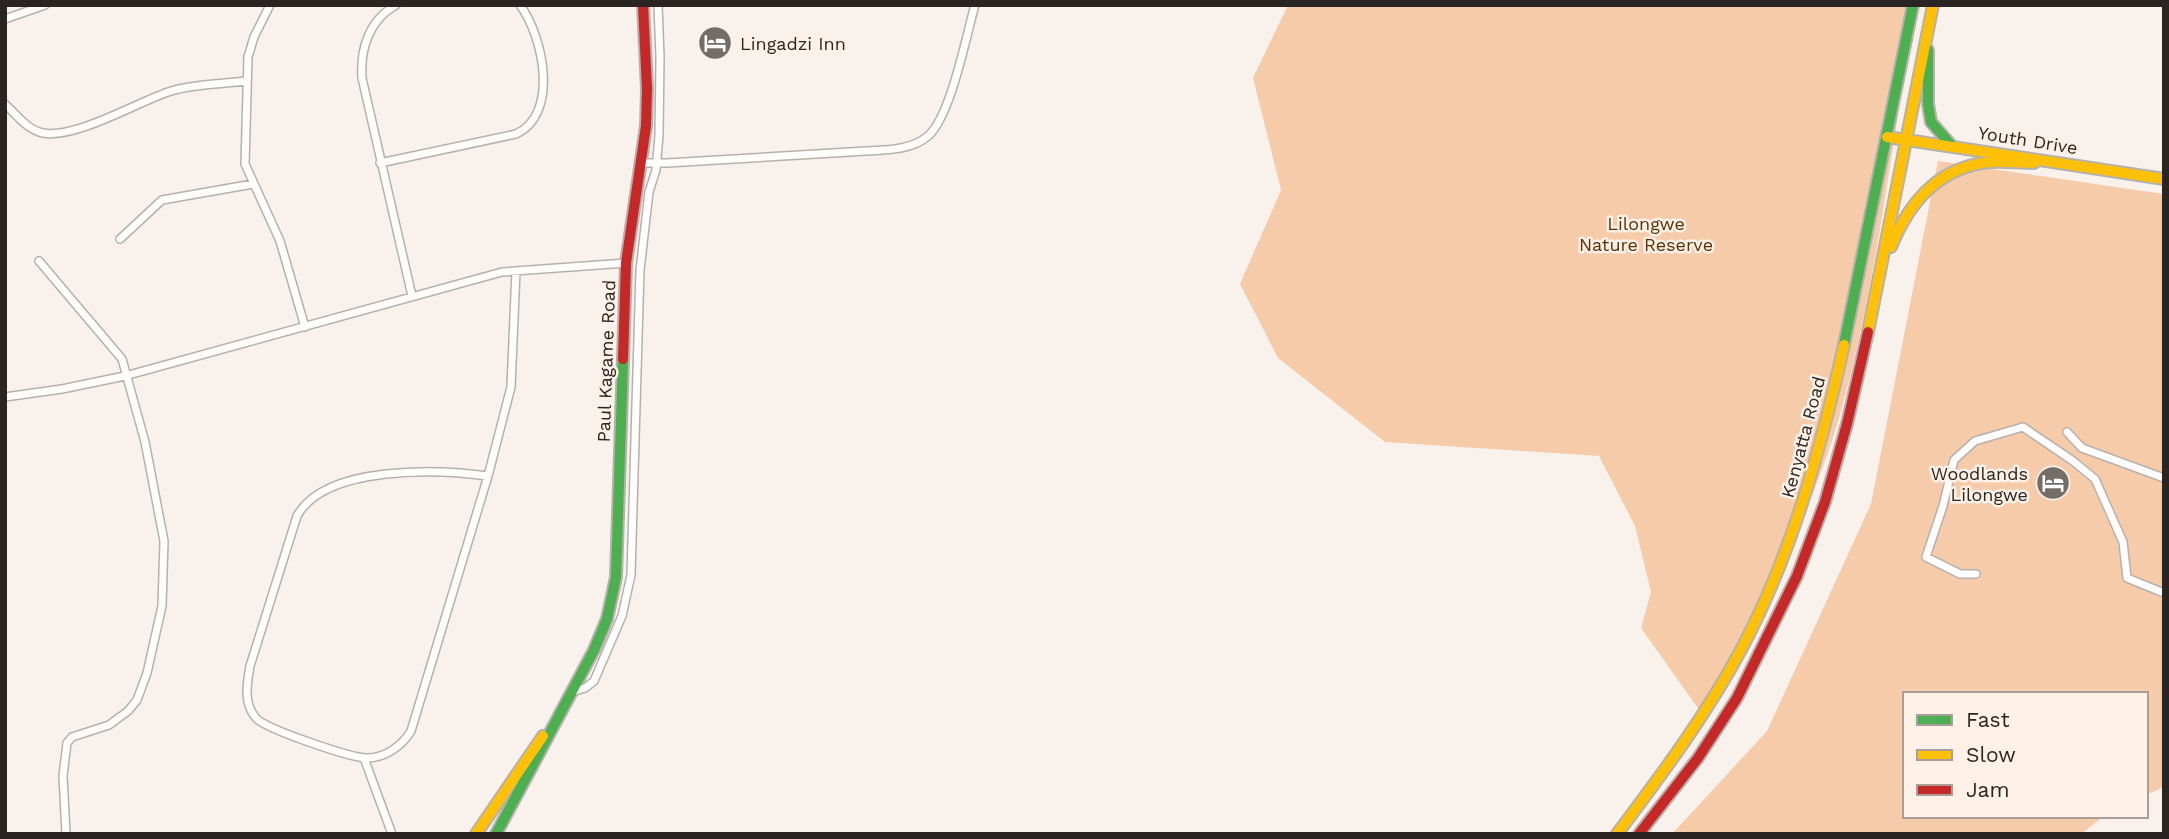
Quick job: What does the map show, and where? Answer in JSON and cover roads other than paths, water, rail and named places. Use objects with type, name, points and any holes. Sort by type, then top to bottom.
[{"type":"main road","name":"Paul Kagame Road","points":[[497,833],[594,650],[607,619],[616,577],[626,263],[646,126],[643,5]]},
{"type":"main road","name":"Kenyatta Road","points":[[1617,834],[1719,691],[1773,583],[1805,496],[1851,324],[1895,86],[1913,5]]},
{"type":"main road","points":[[1639,834],[1698,758],[1737,698],[1797,576],[1825,502],[1847,424],[1880,282],[1933,5]]},
{"type":"main road","points":[[1926,37],[1930,64],[1928,104],[1931,122],[1952,146]]},
{"type":"main road","name":"Youth Drive","points":[[1887,137],[2164,179]]},
{"type":"main road","points":[[1880,282],[1896,234],[1910,207],[1924,189],[1944,177],[1981,163],[2054,161]]},
{"type":"main road","name":"Paul Kagame Road","points":[[476,834],[563,708]]},
{"type":"street","points":[[5,19],[45,5]]},
{"type":"street","points":[[270,5],[251,45],[246,81],[245,164],[280,241],[305,327]]},
{"type":"street","points":[[396,5],[373,25],[361,68],[380,163],[412,296]]},
{"type":"street","points":[[380,163],[516,134],[530,125],[542,103],[544,86],[533,29],[520,5]]},
{"type":"street","points":[[572,692],[585,688],[594,681],[622,616],[631,575],[640,270],[649,192],[656,163],[660,57],[658,5]]},
{"type":"street","points":[[641,163],[880,150],[919,142],[928,136],[943,117],[975,5]]},
{"type":"street","points":[[5,104],[31,128],[43,133],[57,134],[75,130],[173,90],[246,81]]},
{"type":"street","points":[[120,239],[162,200],[253,184]]},
{"type":"street","points":[[39,261],[122,359],[145,442],[164,541],[162,606],[148,673],[137,700],[128,711],[109,725],[72,737],[67,743],[63,776],[66,834]]},
{"type":"street","points":[[5,397],[125,376],[478,278],[516,271],[626,263]]},
{"type":"street","points":[[488,476],[454,472],[391,472],[326,490],[308,500],[297,516],[250,666],[248,702],[257,719],[264,725],[364,758],[376,757],[395,748],[411,731],[488,476],[511,387],[516,271]]},
{"type":"street","points":[[1976,574],[1960,574],[1926,557],[1943,506],[1954,460],[1975,440],[2023,427],[2095,479],[2123,542],[2127,578],[2164,593]]},
{"type":"street","points":[[2067,432],[2082,448],[2164,478]]},
{"type":"street","points":[[364,758],[392,834]]},
{"type":"place","name":"Lingadzi Inn","points":[[715,43]]},
{"type":"place","name":"Woodlands Lilongwe","points":[[2053,483]]},
{"type":"park label","name":"Lilongwe Nature Reserve","points":[[1646,234]]}]
